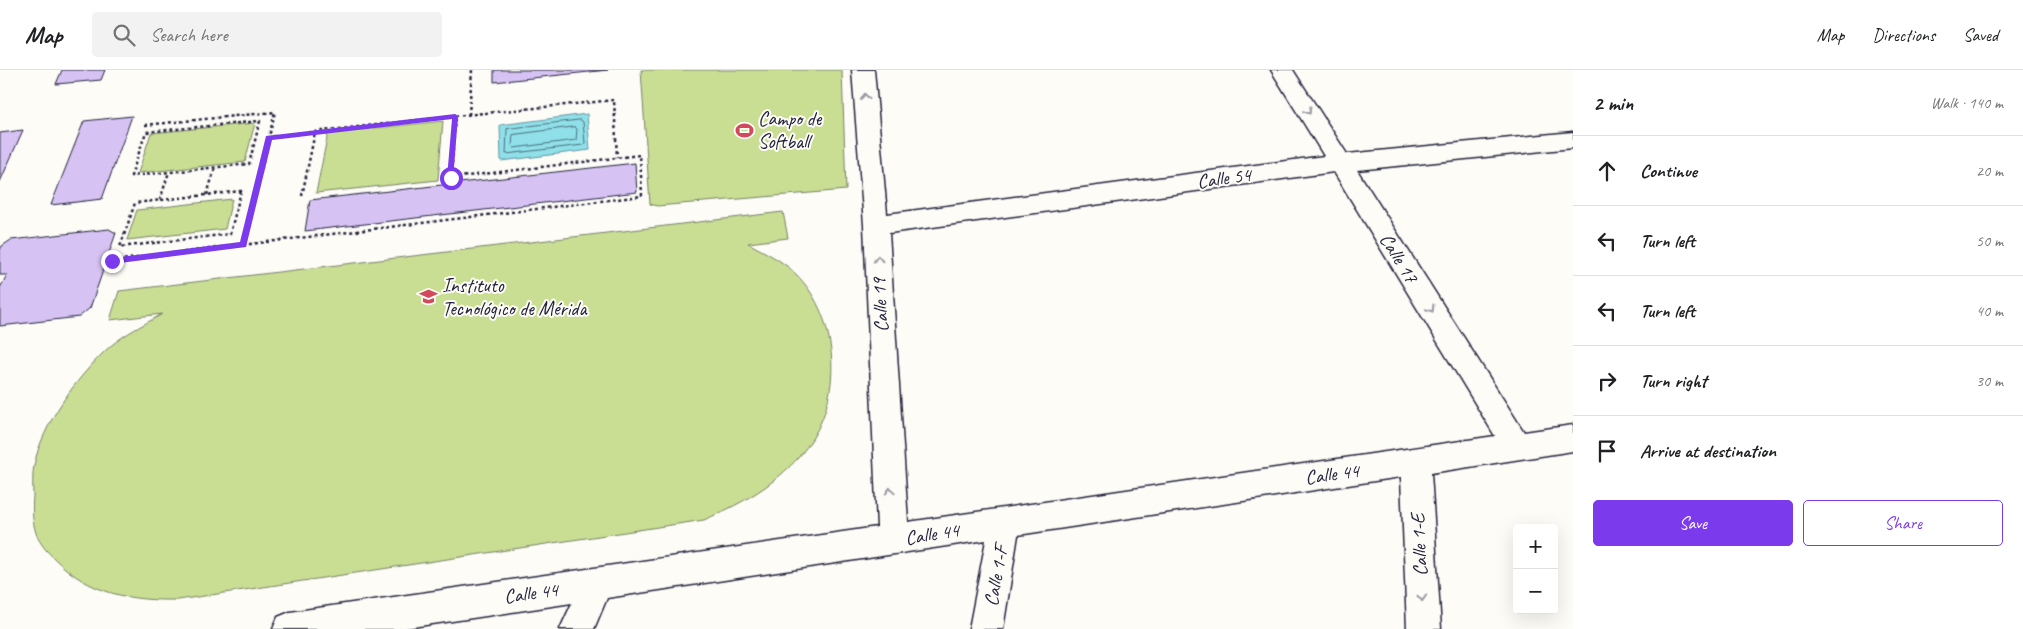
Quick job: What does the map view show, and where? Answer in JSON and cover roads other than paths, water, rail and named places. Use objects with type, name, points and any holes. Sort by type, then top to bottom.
[{"type":"street","name":"Calle 19","points":[[863,70],[876,225],[893,540]]},
{"type":"street","name":"Calle 17","points":[[1282,70],[1517,446]]},
{"type":"street","name":"Calle 54","points":[[876,225],[1339,163],[1573,140]]},
{"type":"street","name":"Calle 44","points":[[290,629],[1573,438]]},
{"type":"street","name":"Calle 1-E","points":[[1415,462],[1424,629]]},
{"type":"street","name":"Calle 1-F","points":[[986,629],[1005,523]]},
{"type":"street","points":[[577,629],[597,583]]},
{"type":"water","points":[[587,114],[590,150],[501,161],[500,125]]},
{"type":"place","name":"Campo de Softball","points":[[744,130]]},
{"type":"place","name":"Instituto Tecnológico de Mérida","points":[[428,296]]}]
